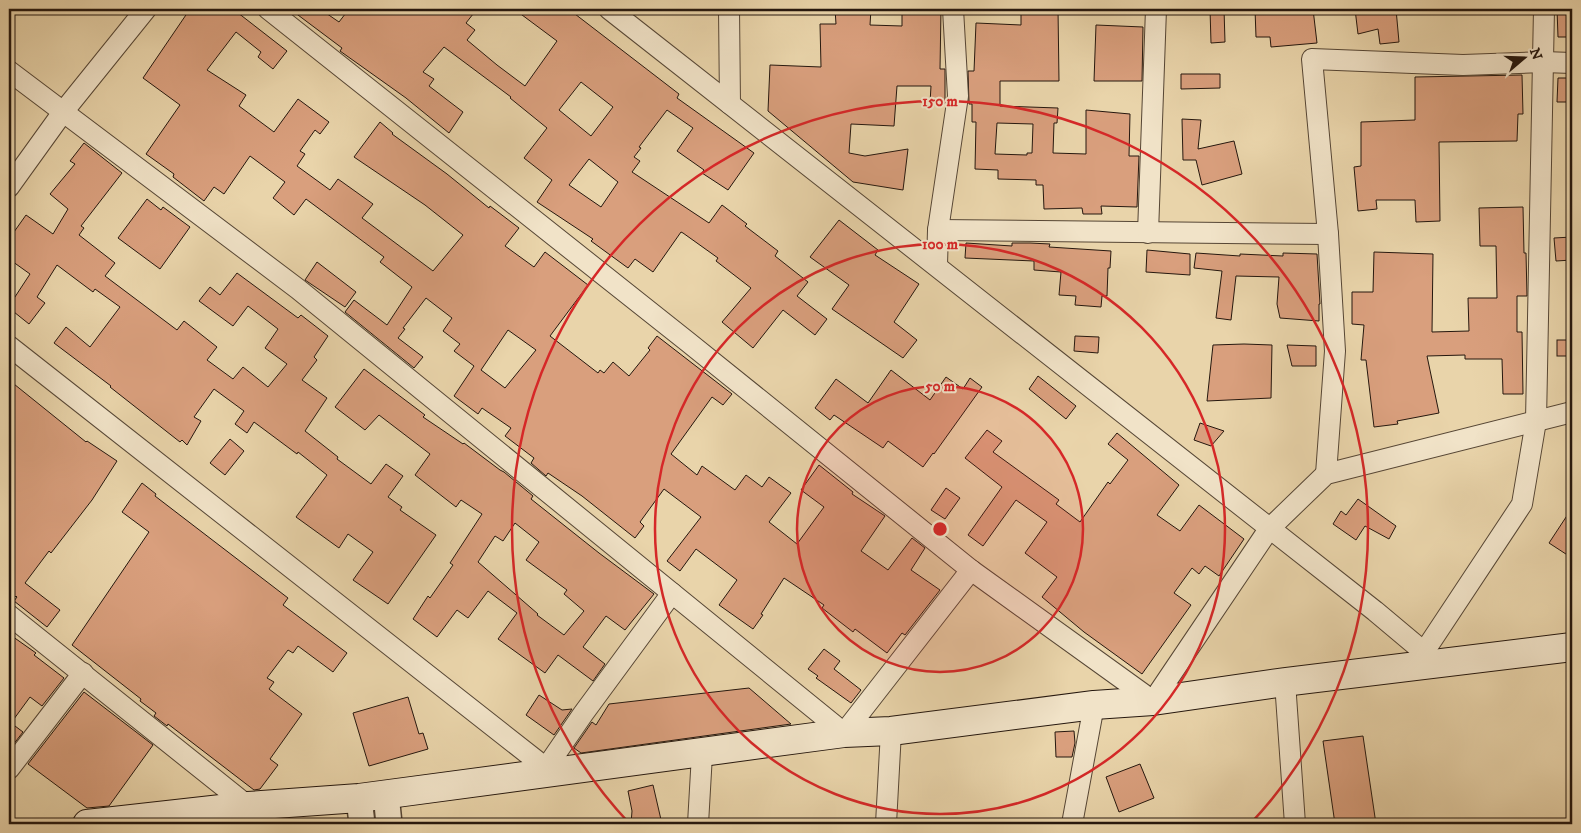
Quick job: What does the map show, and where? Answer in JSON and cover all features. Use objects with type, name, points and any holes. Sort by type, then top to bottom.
[{"type":"main road","points":[[87,824],[248,806],[360,811],[386,794],[547,771],[702,754],[844,733],[892,730],[1094,705],[1153,701],[1430,658],[1572,647]]},
{"type":"street","points":[[9,187],[63,112],[146,9]]},
{"type":"street","points":[[268,9],[696,348],[971,570],[1153,701],[1269,529],[1326,474],[1572,412]]},
{"type":"street","points":[[609,9],[1375,611],[1430,658],[1522,504],[1536,421],[1544,9]]},
{"type":"street","points":[[729,9],[730,104]]},
{"type":"street","points":[[937,265],[938,230],[958,96],[954,9]]},
{"type":"street","points":[[1148,233],[1156,9]]},
{"type":"street","points":[[1326,474],[1335,351],[1328,234],[1312,59],[1463,65],[1543,62],[1572,63]]},
{"type":"street","points":[[9,70],[298,289],[844,733],[971,570]]},
{"type":"street","points":[[938,230],[1328,234]]},
{"type":"street","points":[[9,346],[547,771],[583,714],[672,593]]},
{"type":"street","points":[[9,615],[248,806]]},
{"type":"street","points":[[9,769],[82,673]]},
{"type":"street","points":[[1284,682],[1295,824]]},
{"type":"street","points":[[1072,824],[1094,705]]},
{"type":"street","points":[[886,824],[892,730]]},
{"type":"street","points":[[698,824],[702,754]]},
{"type":"street","points":[[386,794],[389,824]]},
{"type":"building","points":[[190,9],[233,9],[287,51],[273,69],[258,57],[261,52],[236,32],[207,70],[246,95],[239,106],[274,132],[298,99],[329,122],[320,134],[315,130],[300,151],[305,154],[297,166],[330,190],[338,179],[373,204],[362,218],[433,271],[463,235],[425,205],[354,157],[380,122],[392,134],[447,174],[489,208],[490,206],[519,228],[505,246],[534,267],[545,252],[588,285],[550,336],[598,373],[600,370],[604,373],[613,362],[629,376],[650,350],[648,348],[657,336],[732,394],[723,405],[712,397],[671,454],[697,475],[702,466],[735,490],[746,475],[762,487],[769,477],[791,493],[769,522],[797,544],[824,507],[801,490],[819,465],[853,492],[852,494],[885,516],[861,551],[888,570],[912,538],[925,548],[911,570],[940,590],[905,635],[902,633],[887,653],[855,629],[853,632],[822,608],[824,605],[784,578],[753,629],[719,605],[737,580],[696,549],[680,571],[667,561],[701,517],[664,489],[640,522],[644,526],[635,538],[582,496],[548,473],[546,476],[531,463],[534,458],[505,436],[511,428],[482,408],[478,414],[454,396],[474,366],[454,351],[460,344],[443,331],[452,318],[426,298],[403,328],[405,329],[398,338],[423,357],[414,368],[345,312],[354,300],[387,325],[412,287],[380,262],[384,257],[306,199],[294,215],[273,198],[285,182],[250,156],[224,194],[214,187],[204,201],[173,177],[174,174],[146,154],[180,105],[143,78]],"holes":[[[508,330],[536,350],[505,388],[481,370]]]},
{"type":"building","points":[[290,9],[320,9],[339,22],[349,9],[477,9],[466,23],[475,30],[467,40],[525,86],[557,41],[514,9],[579,9],[575,14],[679,94],[677,98],[754,153],[728,190],[702,173],[704,170],[677,151],[693,128],[667,110],[639,147],[641,148],[634,157],[640,161],[632,172],[709,223],[722,205],[747,224],[745,226],[778,251],[775,256],[808,282],[797,296],[827,319],[815,335],[783,310],[753,348],[722,322],[751,288],[716,261],[718,258],[683,233],[681,232],[653,272],[635,259],[628,268],[591,241],[593,239],[537,202],[552,180],[524,158],[547,128],[511,97],[444,47],[423,72],[434,79],[429,86],[463,112],[449,133],[406,98],[340,51],[342,48]],"holes":[[[581,82],[613,107],[591,136],[559,110]],[[589,159],[618,182],[601,207],[569,185]]]},
{"type":"building","points":[[835,9],[871,9],[870,25],[902,26],[902,9],[941,9],[940,69],[945,69],[945,103],[930,103],[931,86],[897,86],[894,126],[851,124],[849,153],[865,156],[908,149],[903,190],[853,182],[768,111],[770,65],[821,67],[820,24],[836,24]]},
{"type":"building","points":[[1021,9],[1058,9],[1059,81],[1000,81],[1000,106],[1058,108],[1057,123],[1054,123],[1053,153],[1086,154],[1086,110],[1130,114],[1129,156],[1139,156],[1137,207],[1101,206],[1102,214],[1083,214],[1082,208],[1044,209],[1043,185],[1036,185],[1036,180],[998,179],[998,170],[975,169],[976,122],[972,122],[972,104],[969,104],[968,71],[974,71],[976,23],[1021,25]],"holes":[[[997,123],[1033,124],[1032,153],[1027,153],[1027,155],[995,154]]]},
{"type":"building","points":[[1210,9],[1224,9],[1225,42],[1211,43]]},
{"type":"building","points":[[1255,9],[1313,9],[1317,43],[1271,47],[1270,37],[1256,37]]},
{"type":"building","points":[[1355,9],[1396,9],[1399,42],[1380,44],[1378,29],[1358,34]]},
{"type":"building","points":[[1557,9],[1572,9],[1572,37],[1558,37]]},
{"type":"building","points":[[1096,25],[1143,27],[1142,81],[1094,81]]},
{"type":"building","points":[[1181,74],[1220,74],[1220,88],[1181,89]]},
{"type":"building","points":[[1522,75],[1523,114],[1518,114],[1517,141],[1439,142],[1440,221],[1416,222],[1415,200],[1376,200],[1377,209],[1358,211],[1354,167],[1361,166],[1361,122],[1415,120],[1415,77]]},
{"type":"building","points":[[1558,78],[1572,78],[1572,102],[1557,102]]},
{"type":"building","points":[[1182,119],[1201,120],[1198,149],[1234,141],[1242,174],[1202,185],[1196,160],[1183,160]]},
{"type":"building","points":[[84,143],[122,173],[81,226],[84,228],[79,235],[115,263],[105,276],[177,330],[184,321],[217,347],[207,360],[233,379],[243,367],[268,387],[287,364],[265,348],[278,329],[248,306],[233,326],[199,301],[210,287],[220,295],[237,273],[298,318],[301,315],[328,336],[314,357],[317,360],[302,380],[327,398],[305,431],[338,457],[337,459],[371,484],[386,464],[403,476],[388,497],[402,507],[400,510],[436,535],[388,604],[353,580],[373,552],[348,534],[339,548],[296,517],[327,475],[298,452],[297,454],[254,422],[247,433],[235,424],[244,411],[214,389],[194,417],[201,421],[187,445],[182,440],[180,442],[54,343],[66,327],[90,347],[120,307],[95,289],[93,292],[57,265],[37,297],[45,303],[29,324],[9,308],[30,274],[9,259],[9,239],[26,215],[53,234],[68,209],[50,194],[75,164],[70,161]]},
{"type":"building","points":[[147,199],[161,210],[163,207],[190,227],[160,269],[118,238]]},
{"type":"building","points":[[1523,207],[1527,296],[1517,296],[1517,332],[1522,332],[1523,394],[1503,394],[1502,359],[1465,359],[1465,355],[1427,356],[1439,413],[1397,421],[1398,424],[1374,427],[1366,360],[1361,360],[1364,325],[1352,324],[1352,292],[1373,292],[1374,252],[1433,254],[1432,332],[1469,331],[1468,298],[1497,298],[1496,246],[1480,246],[1479,208]]},
{"type":"building","points":[[839,220],[878,250],[875,255],[919,284],[894,322],[917,340],[903,358],[832,309],[849,285],[810,257]]},
{"type":"building","points":[[1572,237],[1572,260],[1556,261],[1554,238]]},
{"type":"building","points":[[966,243],[1012,246],[1012,243],[1050,244],[1049,247],[1111,251],[1107,296],[1102,296],[1101,307],[1075,305],[1076,296],[1059,295],[1061,272],[1034,270],[1034,261],[965,258]]},
{"type":"building","points":[[1147,250],[1190,254],[1190,275],[1146,272]]},
{"type":"building","points":[[1196,253],[1240,256],[1240,254],[1283,256],[1283,253],[1317,254],[1320,304],[1319,321],[1280,318],[1277,304],[1279,277],[1236,276],[1231,320],[1216,318],[1222,271],[1194,268]]},
{"type":"building","points":[[317,262],[356,292],[345,307],[305,280]]},
{"type":"building","points":[[1075,336],[1099,337],[1098,353],[1074,351]]},
{"type":"building","points":[[1557,340],[1572,340],[1572,356],[1557,356]]},
{"type":"building","points":[[1213,345],[1272,345],[1271,398],[1207,401]]},
{"type":"building","points":[[1287,345],[1316,346],[1316,366],[1292,366]]},
{"type":"building","points":[[364,369],[425,415],[423,417],[464,443],[504,472],[533,496],[531,499],[654,594],[625,630],[606,616],[583,647],[605,664],[593,681],[558,655],[545,673],[498,639],[517,613],[488,591],[468,618],[457,610],[437,637],[413,619],[428,596],[430,598],[453,565],[450,563],[482,514],[461,500],[456,507],[415,475],[430,454],[379,415],[365,430],[335,407]],"holes":[[[515,523],[539,542],[526,560],[567,590],[564,594],[584,611],[564,635],[537,615],[478,562],[495,536],[503,541]]]},
{"type":"building","points":[[891,370],[930,400],[946,377],[963,389],[970,378],[982,387],[923,467],[888,441],[883,448],[834,415],[830,420],[815,408],[836,379],[868,403]]},
{"type":"building","points":[[1038,376],[1076,406],[1066,419],[1029,389]]},
{"type":"building","points":[[9,380],[86,442],[117,461],[92,500],[25,583],[60,610],[47,627],[14,601],[16,596],[9,603]]},
{"type":"building","points":[[1200,423],[1224,431],[1211,446],[1194,440]]},
{"type":"building","points":[[987,430],[1002,441],[993,452],[1059,500],[1056,504],[1080,522],[1108,482],[1110,484],[1128,460],[1108,444],[1117,433],[1179,485],[1157,515],[1180,531],[1199,505],[1244,539],[1219,576],[1205,566],[1199,574],[1192,568],[1174,593],[1191,605],[1142,674],[1084,632],[1042,597],[1057,577],[1025,553],[1047,522],[1016,500],[983,546],[968,535],[1002,487],[965,458]]},
{"type":"building","points":[[230,439],[244,451],[225,475],[210,463]]},
{"type":"building","points":[[142,483],[156,494],[155,496],[288,598],[283,605],[347,653],[333,672],[298,646],[293,653],[288,650],[267,678],[274,682],[269,689],[302,714],[270,759],[278,765],[260,789],[254,790],[168,724],[167,726],[154,716],[156,713],[140,701],[141,699],[72,645],[149,532],[122,512]]},
{"type":"building","points":[[946,488],[960,498],[945,519],[931,510]]},
{"type":"building","points":[[1358,499],[1396,526],[1389,539],[1365,526],[1356,540],[1333,524],[1341,511],[1346,515]]},
{"type":"building","points":[[1572,508],[1572,558],[1549,543]]},
{"type":"building","points":[[9,634],[36,653],[34,655],[64,678],[42,706],[30,697],[11,723],[23,732],[9,750]]},
{"type":"building","points":[[824,649],[840,661],[834,669],[861,690],[851,703],[816,678],[818,676],[808,669]]},
{"type":"building","points":[[749,688],[791,724],[581,753],[574,748],[592,722],[596,725],[609,704]]},
{"type":"building","points":[[84,692],[153,745],[109,806],[87,808],[28,764]]},
{"type":"building","points":[[539,695],[562,710],[572,709],[554,735],[526,715]]},
{"type":"building","points":[[408,697],[419,734],[423,733],[428,749],[369,766],[353,713]]},
{"type":"building","points":[[1074,731],[1075,743],[1072,757],[1056,757],[1055,732]]},
{"type":"building","points":[[1363,736],[1376,824],[1335,824],[1323,741]]},
{"type":"building","points":[[1140,764],[1154,798],[1119,812],[1106,777]]},
{"type":"building","points":[[653,785],[662,824],[631,824],[632,811],[628,791]]}]
